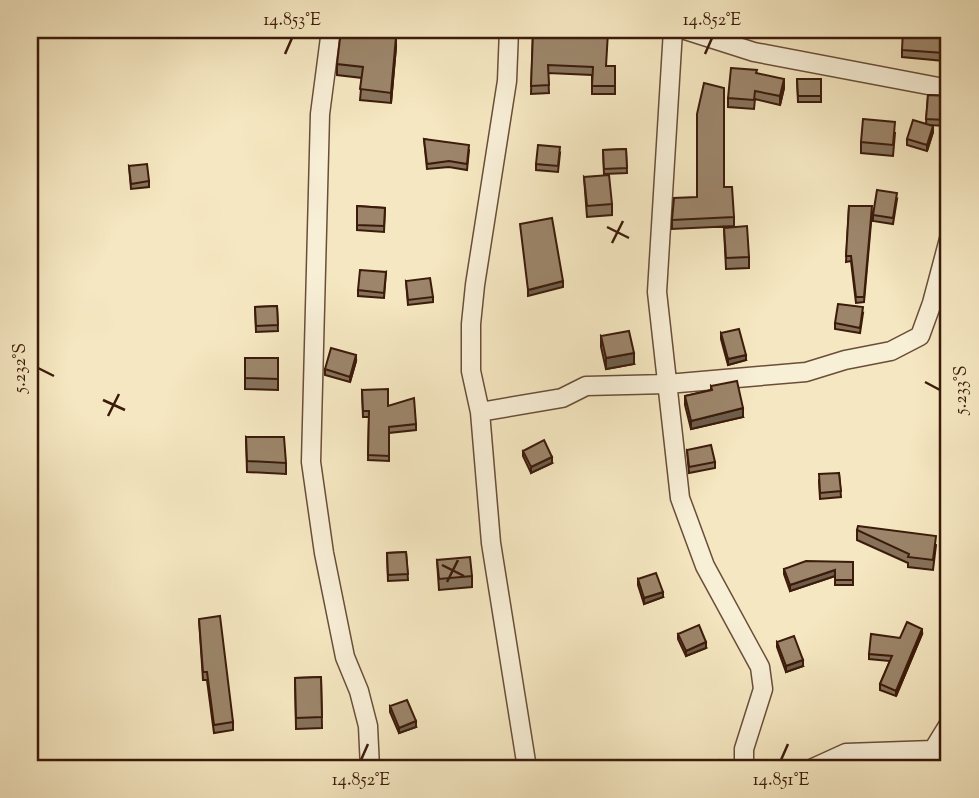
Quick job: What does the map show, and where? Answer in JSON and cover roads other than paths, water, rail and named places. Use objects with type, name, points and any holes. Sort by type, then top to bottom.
[{"type":"street","points":[[331,30],[320,114],[311,462],[324,553],[345,657],[359,691],[368,726],[370,768]]},
{"type":"street","points":[[509,30],[507,81],[484,217],[471,324],[471,371],[480,412],[491,542],[527,768]]},
{"type":"street","points":[[673,30],[657,292],[680,498],[705,566],[760,667],[763,689],[744,749],[744,768]]},
{"type":"street","points":[[685,30],[754,52],[949,89]]},
{"type":"street","points":[[480,412],[562,398],[586,386],[667,384],[806,372],[910,343],[920,336],[949,239]]},
{"type":"street","points":[[813,768],[846,753],[941,753],[949,724]]}]
